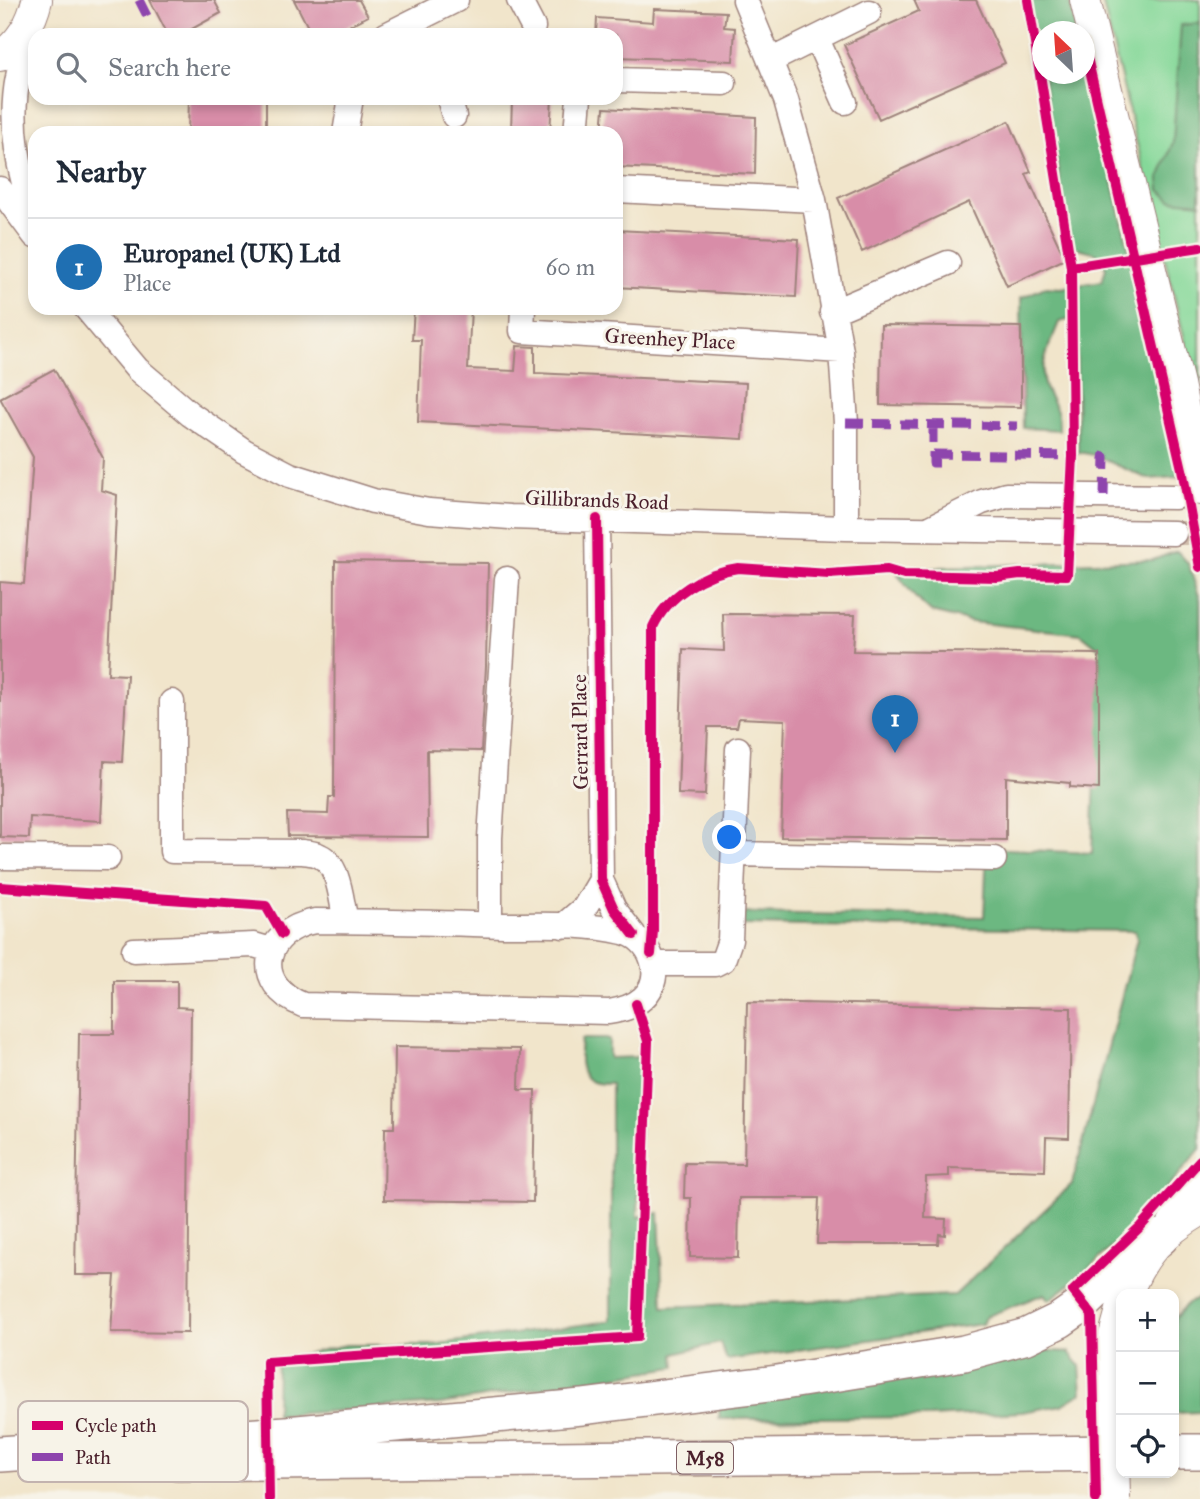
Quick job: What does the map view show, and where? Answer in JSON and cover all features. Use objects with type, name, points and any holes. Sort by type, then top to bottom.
[{"type":"highway","points":[[248,1437],[583,1407],[777,1383],[964,1353],[1027,1336],[1060,1320],[1083,1304],[1124,1265],[1163,1236]]},
{"type":"highway","points":[[1179,1452],[1200,1452]]},
{"type":"highway","points":[[0,1454],[18,1453]]},
{"type":"highway","name":"M58","points":[[248,1463],[1116,1453]]},
{"type":"highway","name":"M58","points":[[0,1462],[18,1462]]},
{"type":"main road","points":[[1085,0],[1165,322],[1190,486]]},
{"type":"main road","points":[[0,55],[22,35],[35,7]]},
{"type":"main road","points":[[1129,1289],[1138,1271],[1200,1186]]},
{"type":"main road","points":[[1163,1236],[1200,1211]]},
{"type":"main road","points":[[1115,1499],[1112,1369],[1116,1328]]},
{"type":"street","points":[[428,25],[456,0]]},
{"type":"street","points":[[519,0],[533,27]]},
{"type":"street","points":[[745,0],[786,100],[814,200],[841,351],[846,424],[846,528]]},
{"type":"street","points":[[30,28],[35,7]]},
{"type":"street","points":[[770,61],[869,12]]},
{"type":"street","points":[[28,36],[15,101],[19,164],[28,193]]},
{"type":"street","points":[[817,39],[845,102]]},
{"type":"street","points":[[623,80],[724,83]]},
{"type":"street","points":[[346,126],[350,105]]},
{"type":"street","points":[[577,126],[578,105]]},
{"type":"street","points":[[0,189],[28,227]]},
{"type":"street","points":[[623,190],[814,200]]},
{"type":"street","points":[[832,312],[948,263]]},
{"type":"street","name":"Gillibrands Road","points":[[92,315],[137,369],[190,414],[244,451],[290,475],[373,501],[429,511],[510,517],[926,530],[1174,533]]},
{"type":"street","name":"Greenhey Place","points":[[523,315],[522,331],[841,351]]},
{"type":"street","points":[[926,530],[982,502],[1006,495],[1190,486]]},
{"type":"street","name":"Gerrard Place","points":[[597,519],[601,880],[614,909],[634,935],[644,943],[654,964]]},
{"type":"street","points":[[490,924],[490,838],[507,579]]},
{"type":"street","points":[[172,702],[172,851],[303,852],[320,856],[330,863],[335,874],[346,921]]},
{"type":"street","points":[[634,935],[621,931],[563,926],[315,921],[301,923],[282,933],[271,950],[269,964],[275,985],[282,994],[303,1006],[609,1012],[623,1010],[645,996],[652,986],[654,964],[715,964],[723,960],[730,940],[738,749]]},
{"type":"street","points":[[734,854],[994,859]]},
{"type":"street","points":[[0,857],[108,858]]},
{"type":"street","points":[[563,926],[585,907],[601,880]]},
{"type":"street","points":[[134,950],[254,945],[271,950]]},
{"type":"green space","points":[[1028,0],[1069,0],[1074,21],[1032,21]]},
{"type":"green space","points":[[1102,0],[1200,0],[1200,402]]},
{"type":"green space","points":[[1200,23],[1200,203],[1171,200],[1160,190],[1159,179],[1173,142],[1181,25]]},
{"type":"green space","points":[[1045,84],[1090,84],[1180,467],[1178,477],[1148,479],[1094,455],[1078,452],[1076,318],[1059,322],[1044,363],[1043,380],[1057,411],[1059,430],[1023,428],[1021,298],[1045,287],[1061,288],[1102,281],[1106,268],[1097,253],[1070,246]]},
{"type":"green space","points":[[1177,551],[1188,563],[1200,599],[1200,1149],[1148,1210],[1110,1249],[1049,1300],[1044,1294],[985,1317],[982,1324],[727,1360],[720,1343],[674,1354],[675,1367],[440,1404],[276,1415],[277,1360],[346,1345],[432,1345],[611,1321],[611,1084],[593,1082],[584,1075],[580,1063],[581,1039],[609,1039],[609,1058],[641,1057],[638,1217],[659,1213],[663,1307],[955,1295],[1072,1184],[1137,939],[1135,931],[741,925],[740,913],[984,917],[987,848],[1092,853],[1100,649],[1081,634],[972,622],[931,612],[898,575],[942,567],[1153,560]]},
{"type":"green space","points":[[1200,1298],[1200,1412],[1179,1413],[1179,1313],[1188,1303]]},
{"type":"green space","points":[[1039,1350],[1069,1352],[1080,1366],[1082,1393],[1062,1405],[1022,1412],[930,1417],[719,1419],[720,1402]]},
{"type":"building","points":[[150,0],[214,0],[221,13],[194,28],[164,28]]},
{"type":"building","points":[[294,0],[359,0],[368,16],[345,28],[308,28]]},
{"type":"building","points":[[914,0],[976,0],[1005,63],[879,119],[844,45],[919,11]]},
{"type":"building","points":[[654,9],[726,12],[724,27],[735,28],[733,61],[623,57],[623,28],[596,28],[597,18],[653,22]]},
{"type":"building","points":[[189,105],[266,105],[266,126],[188,126]]},
{"type":"building","points":[[512,105],[552,105],[550,126],[511,126]]},
{"type":"building","points":[[604,108],[756,117],[755,174],[623,167],[623,126],[603,126]]},
{"type":"building","points":[[1009,121],[1031,172],[1026,174],[1065,259],[1007,286],[969,202],[862,252],[838,198]]},
{"type":"building","points":[[623,230],[799,239],[796,297],[623,287]]},
{"type":"building","points":[[414,315],[471,315],[468,369],[515,371],[517,346],[535,347],[535,373],[746,383],[743,439],[418,422],[421,340],[412,340]]},
{"type":"building","points":[[881,325],[1021,327],[1021,407],[880,405]]},
{"type":"building","points":[[54,369],[103,458],[101,490],[117,495],[108,674],[127,675],[122,762],[104,761],[101,821],[30,817],[29,838],[0,837],[0,582],[24,584],[33,457],[0,398]]},
{"type":"building","points":[[335,561],[488,563],[481,751],[427,750],[428,837],[288,836],[287,813],[328,814],[329,797],[334,797]]},
{"type":"building","points":[[723,614],[855,615],[853,651],[1099,654],[1099,789],[1070,787],[1070,783],[1006,777],[1006,840],[781,837],[785,720],[739,718],[737,727],[708,727],[705,795],[678,794],[683,649],[724,651]]},
{"type":"building","points":[[114,981],[177,981],[177,1007],[191,1008],[188,1333],[111,1332],[115,1275],[75,1275],[79,1034],[114,1034]]},
{"type":"building","points":[[747,1002],[1071,1008],[1069,1138],[1046,1137],[1045,1171],[949,1168],[949,1176],[926,1177],[925,1218],[946,1219],[945,1235],[939,1234],[938,1244],[817,1244],[819,1198],[739,1198],[738,1258],[690,1257],[691,1198],[684,1198],[685,1163],[744,1164]]},
{"type":"building","points":[[395,1047],[520,1049],[519,1090],[535,1090],[533,1202],[384,1200],[385,1128],[394,1128]]},
{"type":"tunnel","points":[[1174,533],[1200,533]]},
{"type":"marked path","points":[[139,0],[149,20]]},
{"type":"marked path","points":[[846,423],[1017,426]]},
{"type":"marked path","points":[[933,425],[933,463],[939,463]]},
{"type":"marked path","points":[[933,454],[1077,456]]},
{"type":"marked path","points":[[1100,456],[1105,457],[1104,496]]},
{"type":"cycle path","points":[[651,954],[653,627],[677,596],[700,580],[738,568],[829,574],[887,570],[904,575],[1067,575],[1073,456],[1071,267],[1028,0]]},
{"type":"cycle path","points":[[1093,84],[1182,469],[1200,567]]},
{"type":"cycle path","points":[[1071,267],[1200,247]]},
{"type":"cycle path","points":[[597,519],[601,880],[614,909],[634,935]]},
{"type":"cycle path","points":[[0,887],[266,906],[282,934]]},
{"type":"cycle path","points":[[269,1499],[267,1362],[637,1337],[648,1041],[636,1004]]},
{"type":"cycle path","points":[[1096,1499],[1092,1315],[1073,1291],[1140,1227],[1200,1160]]},
{"type":"place","name":"Europanel (UK) Ltd","points":[[895,753]]}]
